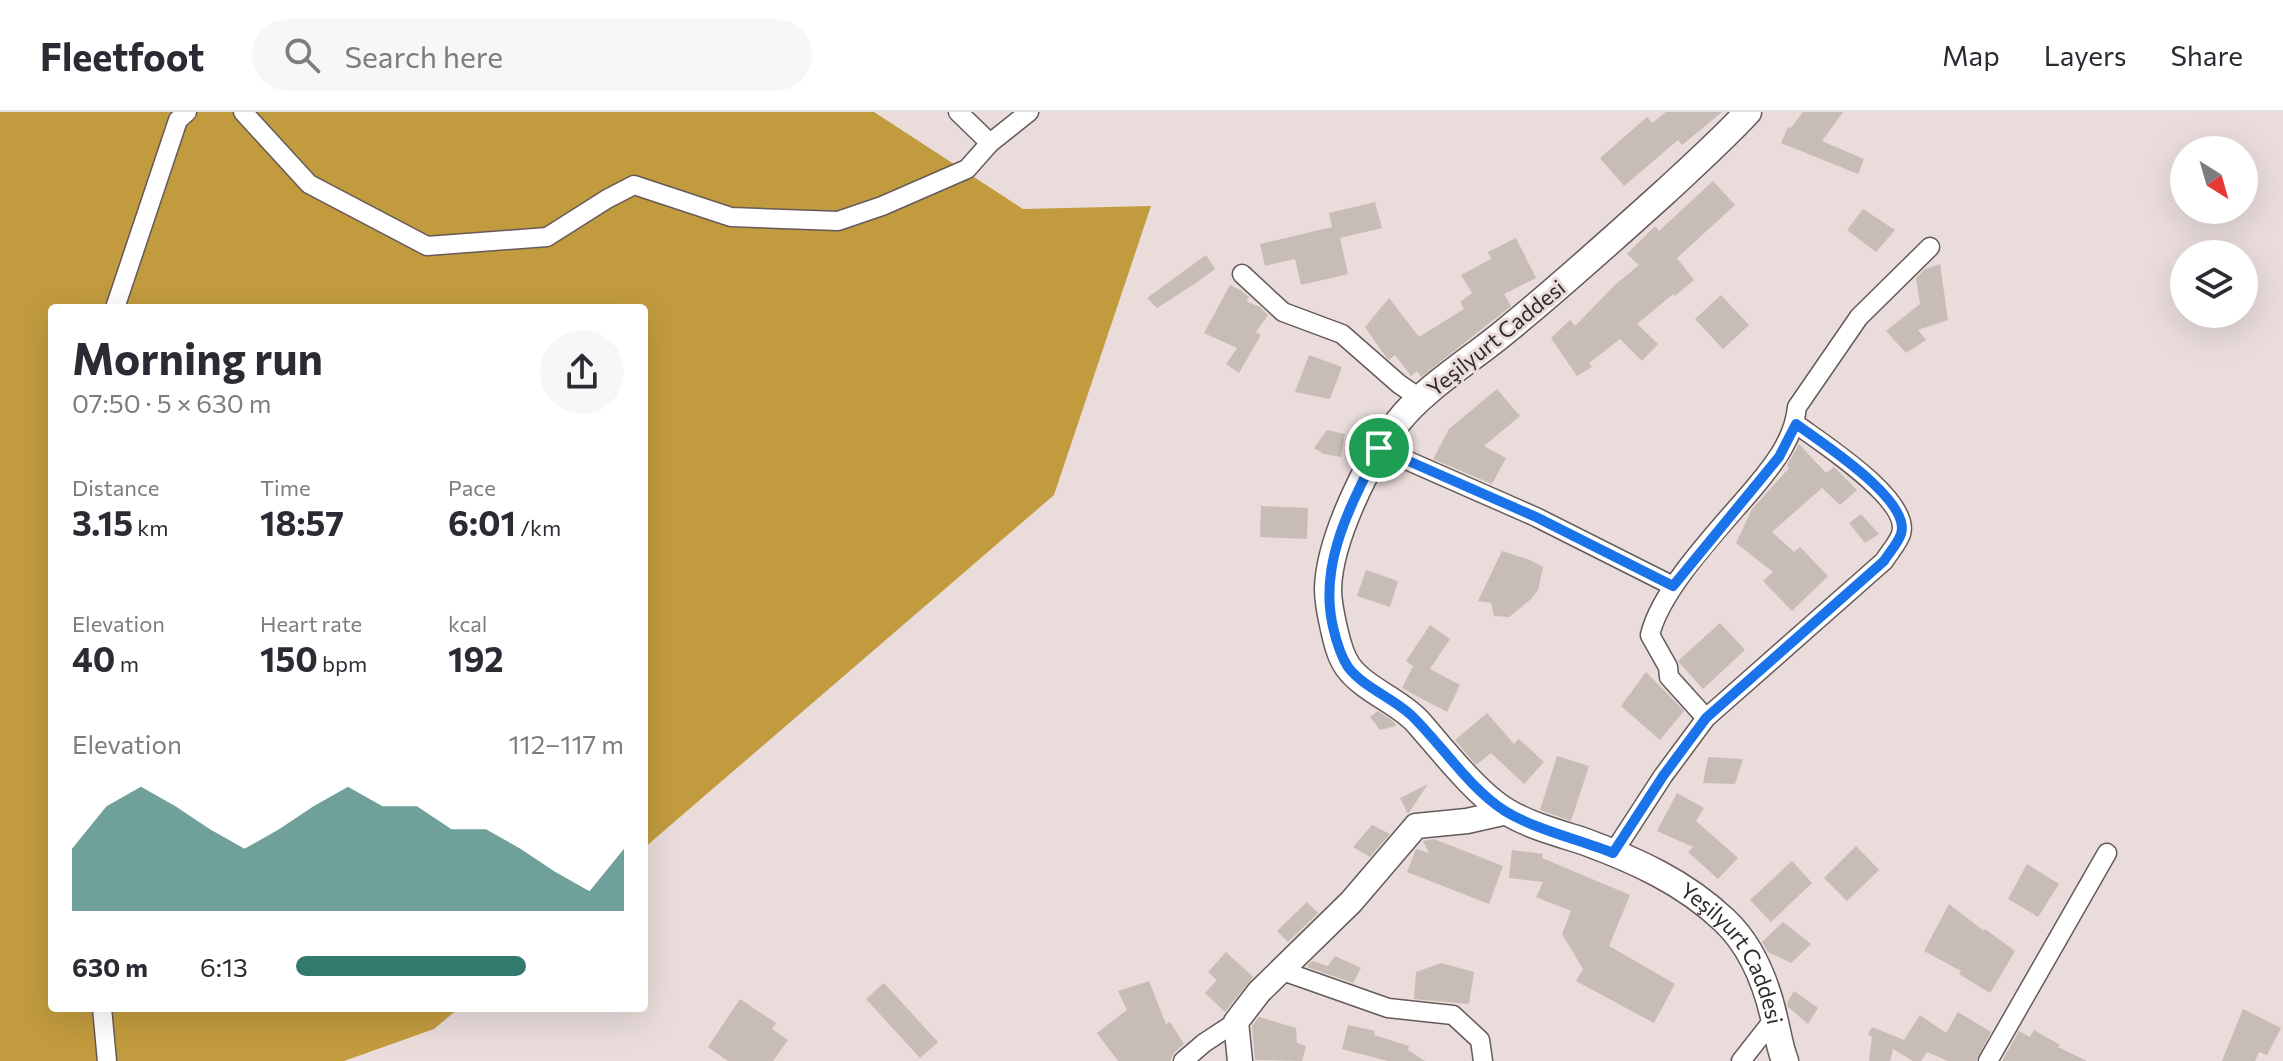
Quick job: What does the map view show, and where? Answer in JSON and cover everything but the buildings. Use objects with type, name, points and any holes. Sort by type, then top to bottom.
[{"type":"main road","name":"Yeşilyurt Caddesi","points":[[1748,112],[1597,254],[1401,418],[1379,448],[1347,517],[1332,557],[1328,590],[1338,646],[1348,666],[1362,681],[1409,714],[1490,799],[1507,812],[1665,876],[1724,919],[1742,939],[1753,958],[1785,1061]]},
{"type":"street","points":[[116,304],[178,120],[187,112]]},
{"type":"street","points":[[243,112],[309,184],[427,246],[547,237],[634,185],[731,217],[838,221],[882,206],[967,169],[990,143],[1029,112]]},
{"type":"street","points":[[958,112],[990,143]]},
{"type":"street","points":[[1706,718],[1669,677],[1668,667],[1650,635],[1653,625],[1673,586],[1779,457],[1796,424],[1797,407],[1859,317],[1930,247]]},
{"type":"street","points":[[1242,274],[1283,312],[1342,334],[1421,399]]},
{"type":"street","points":[[1613,853],[1663,776],[1706,718],[1884,561],[1901,533],[1901,518],[1879,486],[1796,424]]},
{"type":"street","points":[[1379,448],[1536,517],[1673,586]]},
{"type":"street","points":[[1183,1061],[1236,1022],[1280,970],[1351,902],[1416,826],[1467,821],[1507,812]]},
{"type":"street","points":[[1988,1061],[2107,853]]},
{"type":"street","points":[[1280,970],[1388,1008],[1453,1015],[1480,1040],[1483,1061]]},
{"type":"street","points":[[102,1012],[107,1061]]},
{"type":"street","points":[[1741,1061],[1774,1019]]},
{"type":"street","points":[[1236,1022],[1240,1061]]},
{"type":"shaded area","points":[[0,112],[874,112],[1023,209],[1151,206],[1054,495],[648,845],[648,304],[48,304],[48,1012],[454,1012],[434,1029],[344,1061],[0,1061]]},
{"type":"route","points":[[1796,424],[1879,486],[1901,518],[1901,533],[1884,561],[1706,718],[1663,776],[1613,853],[1507,812],[1490,799],[1409,714],[1362,681],[1348,666],[1338,646],[1332,621],[1328,590],[1332,557],[1379,448],[1536,517],[1673,586],[1779,457],[1796,424]]}]
